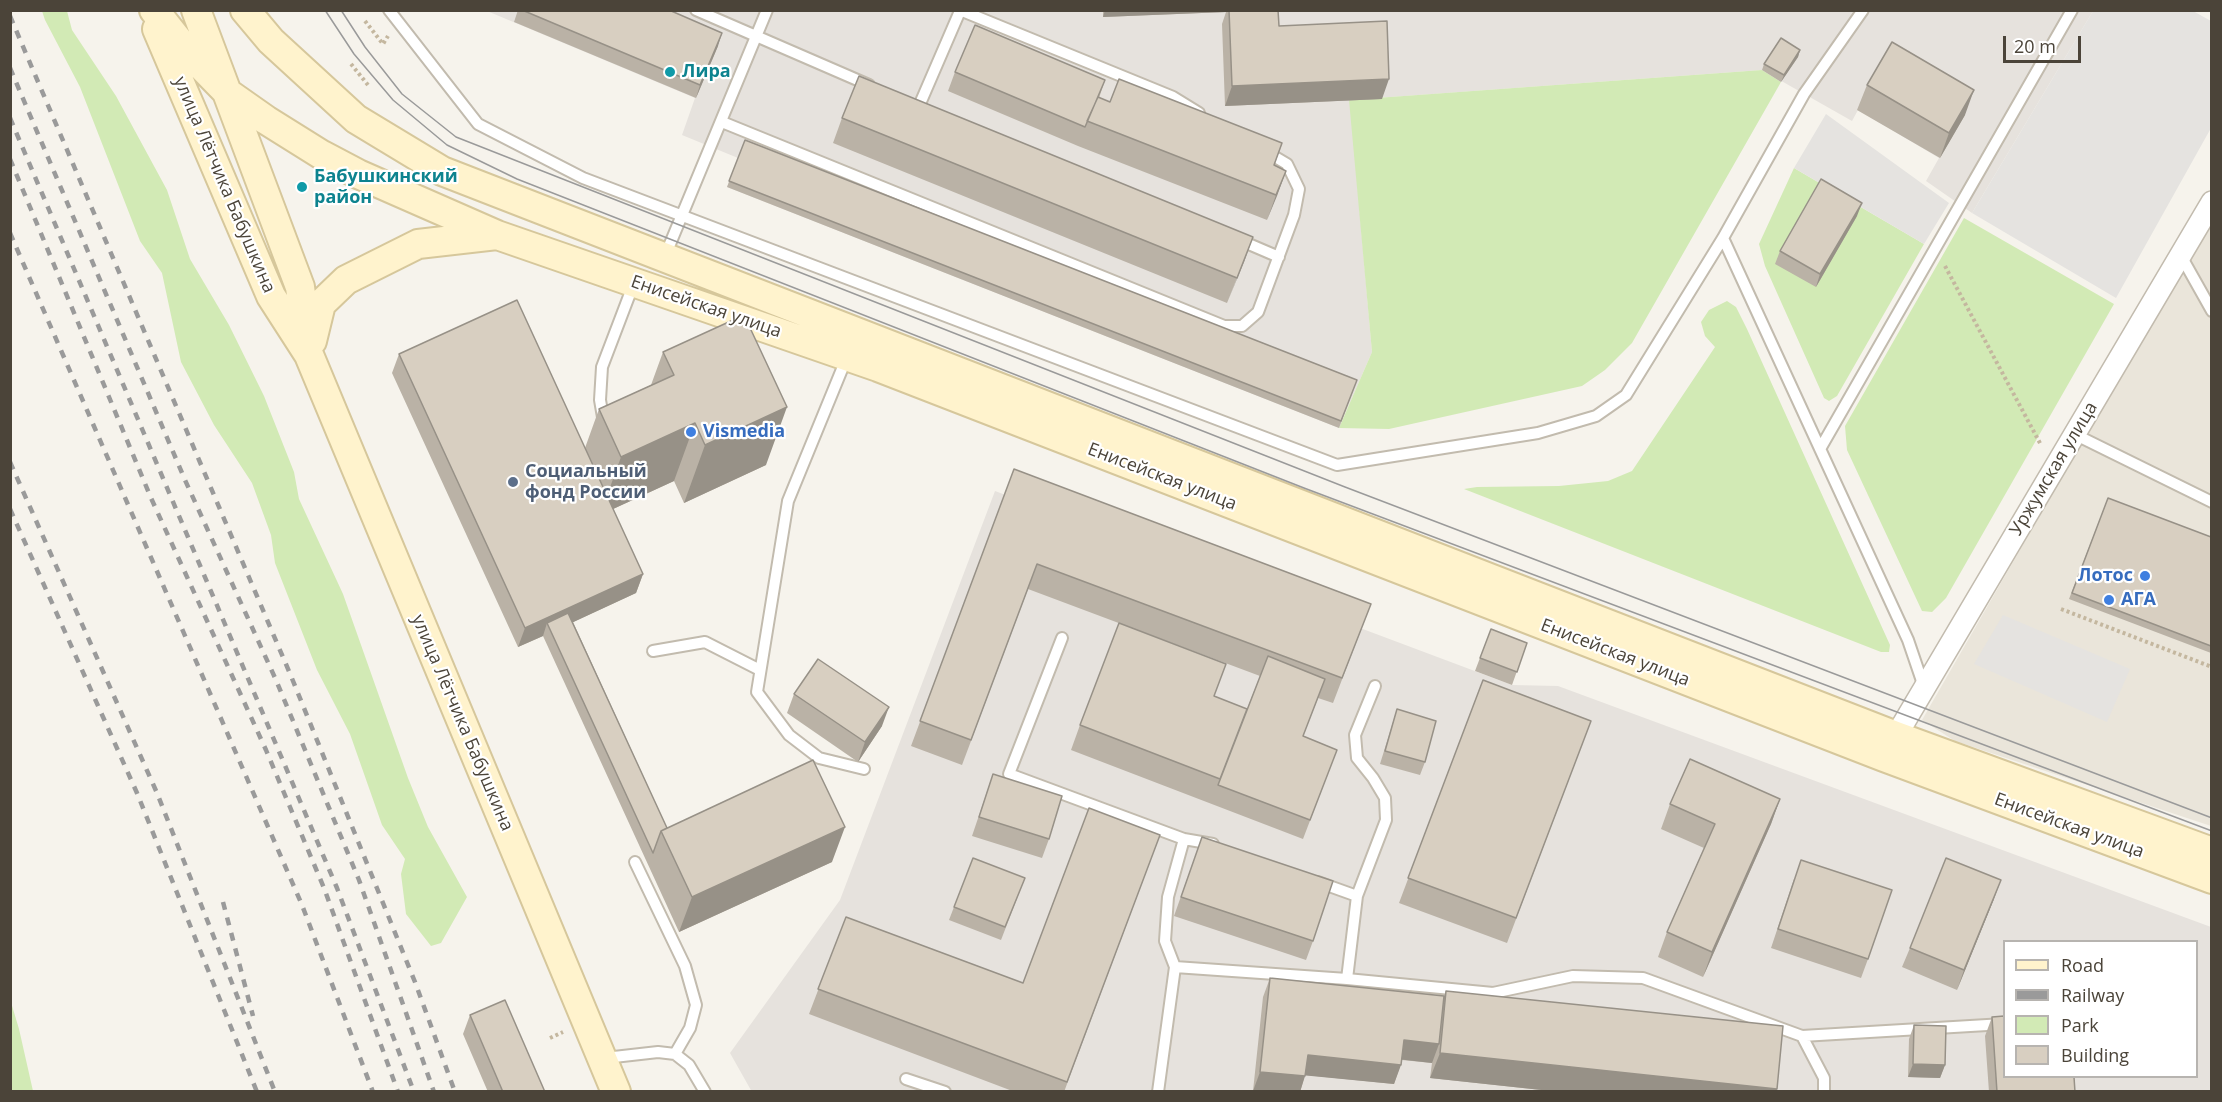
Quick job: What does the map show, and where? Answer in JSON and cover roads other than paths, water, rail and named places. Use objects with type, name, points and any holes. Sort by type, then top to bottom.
[{"type":"main road","name":"Енисейская улица","points":[[152,10],[185,49],[229,94],[322,155],[358,174],[497,235],[847,357],[1873,752],[2211,879]]},
{"type":"main road","name":"улица Лётчика Бабушкина","points":[[152,10],[271,296],[309,355],[616,1092]]},
{"type":"main road","name":"улица Лётчика Бабушкина","points":[[196,10],[300,287],[309,355]]},
{"type":"main road","name":"Енисейская улица","points":[[245,10],[271,41],[356,119],[442,171],[1896,736],[2211,852]]},
{"type":"main road","points":[[309,355],[321,304],[346,280],[418,244],[497,235]]},
{"type":"street","name":"Уржумская улица","points":[[1896,736],[2211,202]]},
{"type":"lane","points":[[389,10],[477,124],[583,178],[1337,465],[1538,433],[1596,416],[1626,394],[1723,238],[1804,94],[1863,10]]},
{"type":"lane","points":[[696,10],[876,88]]},
{"type":"lane","points":[[664,257],[768,10]]},
{"type":"lane","points":[[1820,449],[1932,250],[2072,10]]},
{"type":"lane","points":[[919,106],[960,11],[1173,97],[1204,116]]},
{"type":"lane","points":[[908,101],[930,110]]},
{"type":"lane","points":[[722,122],[1224,326],[1242,326],[1258,312],[1294,215],[1299,189],[1287,164],[1256,146]]},
{"type":"lane","points":[[1224,234],[1278,257]]},
{"type":"lane","points":[[1723,238],[1908,640],[1925,688]]},
{"type":"lane","points":[[2186,263],[2211,311]]},
{"type":"lane","points":[[605,423],[600,400],[602,367],[634,282]]},
{"type":"lane","points":[[847,357],[788,501],[757,692],[789,735],[819,758],[864,769]]},
{"type":"lane","points":[[2074,434],[2211,502]]},
{"type":"lane","points":[[1062,638],[1009,774],[1184,839],[1223,847]]},
{"type":"lane","points":[[653,651],[705,642],[760,670]]},
{"type":"lane","points":[[1347,979],[1357,896],[1386,820],[1385,798],[1357,759],[1355,735],[1375,686]]},
{"type":"lane","points":[[1158,1092],[1175,967],[1166,941],[1168,897],[1184,839]]},
{"type":"lane","points":[[635,862],[685,966],[696,1005],[690,1028],[675,1054]]},
{"type":"lane","points":[[1312,880],[1357,896]]},
{"type":"lane","points":[[1175,967],[1347,979],[1493,993],[1573,976],[1643,978],[1802,1036],[2003,1024]]},
{"type":"lane","points":[[1802,1036],[1824,1078],[1824,1092]]},
{"type":"lane","points":[[603,1059],[658,1052],[675,1054],[688,1065],[705,1092]]},
{"type":"lane","points":[[906,1079],[945,1092]]},
{"type":"tram line","points":[[325,10],[354,54],[393,100],[447,145],[517,179],[1304,488],[2212,831]]},
{"type":"tram line","points":[[341,10],[365,47],[402,94],[456,137],[1345,487],[2212,818]]},
{"type":"railway","points":[[10,16],[291,676],[415,982],[455,1092]]},
{"type":"railway","points":[[10,68],[185,480],[276,680],[359,880],[434,1092]]},
{"type":"railway","points":[[10,118],[337,888],[414,1092]]},
{"type":"railway","points":[[10,159],[151,498],[266,750],[324,888],[398,1092]]},
{"type":"railway","points":[[10,233],[302,905],[373,1092]]},
{"type":"railway","points":[[10,462],[157,793],[275,1092]]},
{"type":"railway","points":[[10,509],[137,793],[257,1092]]},
{"type":"railway","points":[[223,902],[253,1016]]},
{"type":"place","name":"Лира","points":[[670,72]]},
{"type":"place","name":"Бабушкинский район","points":[[302,187]]},
{"type":"place","name":"Vismedia","points":[[691,432]]},
{"type":"place","name":"Социальный фонд России","points":[[513,482]]},
{"type":"place","name":"Лотос","points":[[2145,576]]},
{"type":"place","name":"АГА","points":[[2109,600]]}]
